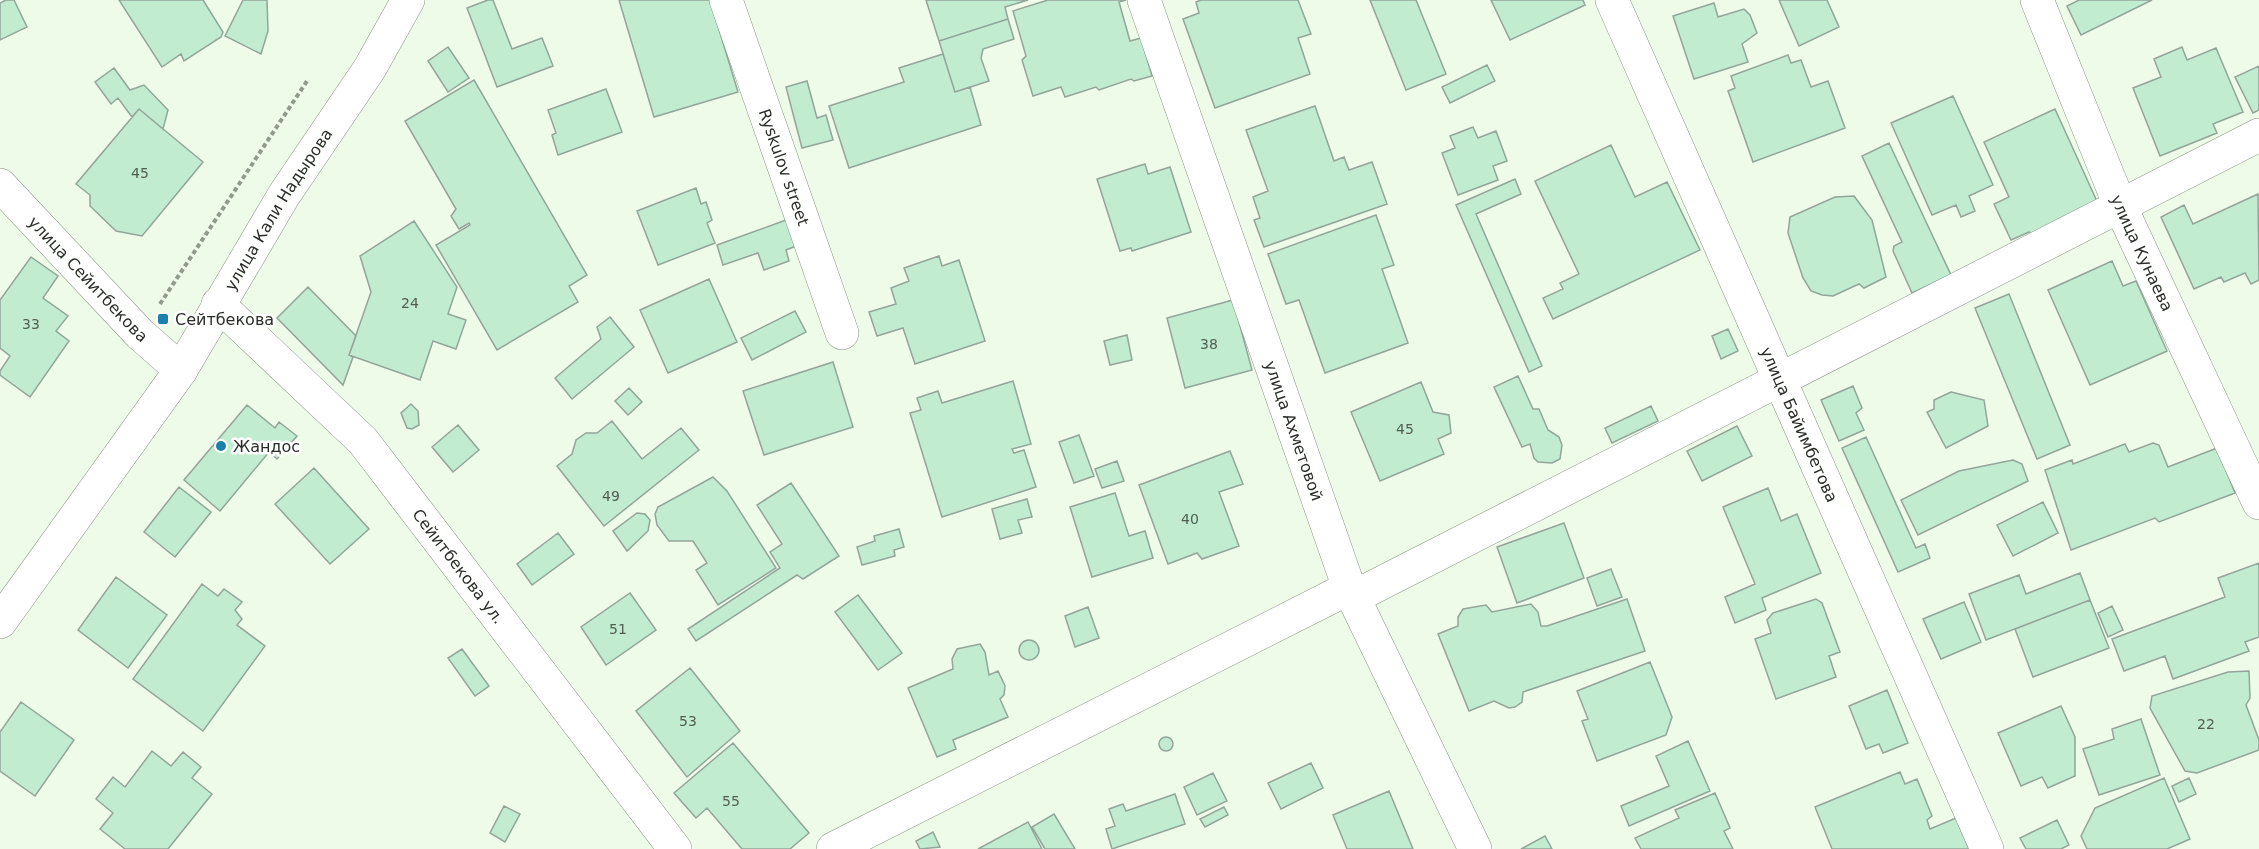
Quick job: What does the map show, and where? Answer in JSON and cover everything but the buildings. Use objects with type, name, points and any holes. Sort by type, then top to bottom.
[{"type":"street","name":"улица Кали Надырова","points":[[0,622],[181,370],[284,195],[370,68],[408,0]]},
{"type":"street","name":"Ryskulov street","points":[[726,0],[842,333]]},
{"type":"street","name":"улица Ахметовой","points":[[1144,0],[1352,592],[1474,849]]},
{"type":"street","name":"улица Байимбетова","points":[[1612,0],[1987,849]]},
{"type":"street","name":"улица Кунаева","points":[[2037,0],[2121,208],[2259,503]]},
{"type":"street","points":[[833,849],[2121,208],[2259,135]]},
{"type":"street","name":"улица Сейитбекова","points":[[0,185],[140,334],[181,370]]},
{"type":"street","name":"Сейитбекова ул.","points":[[218,304],[363,441],[675,849]]},
{"type":"path","points":[[140,334],[307,81]]},
{"type":"place","name":"Сейтбекова","points":[[163,319]]},
{"type":"place","name":"Жандос","points":[[221,446]]}]
